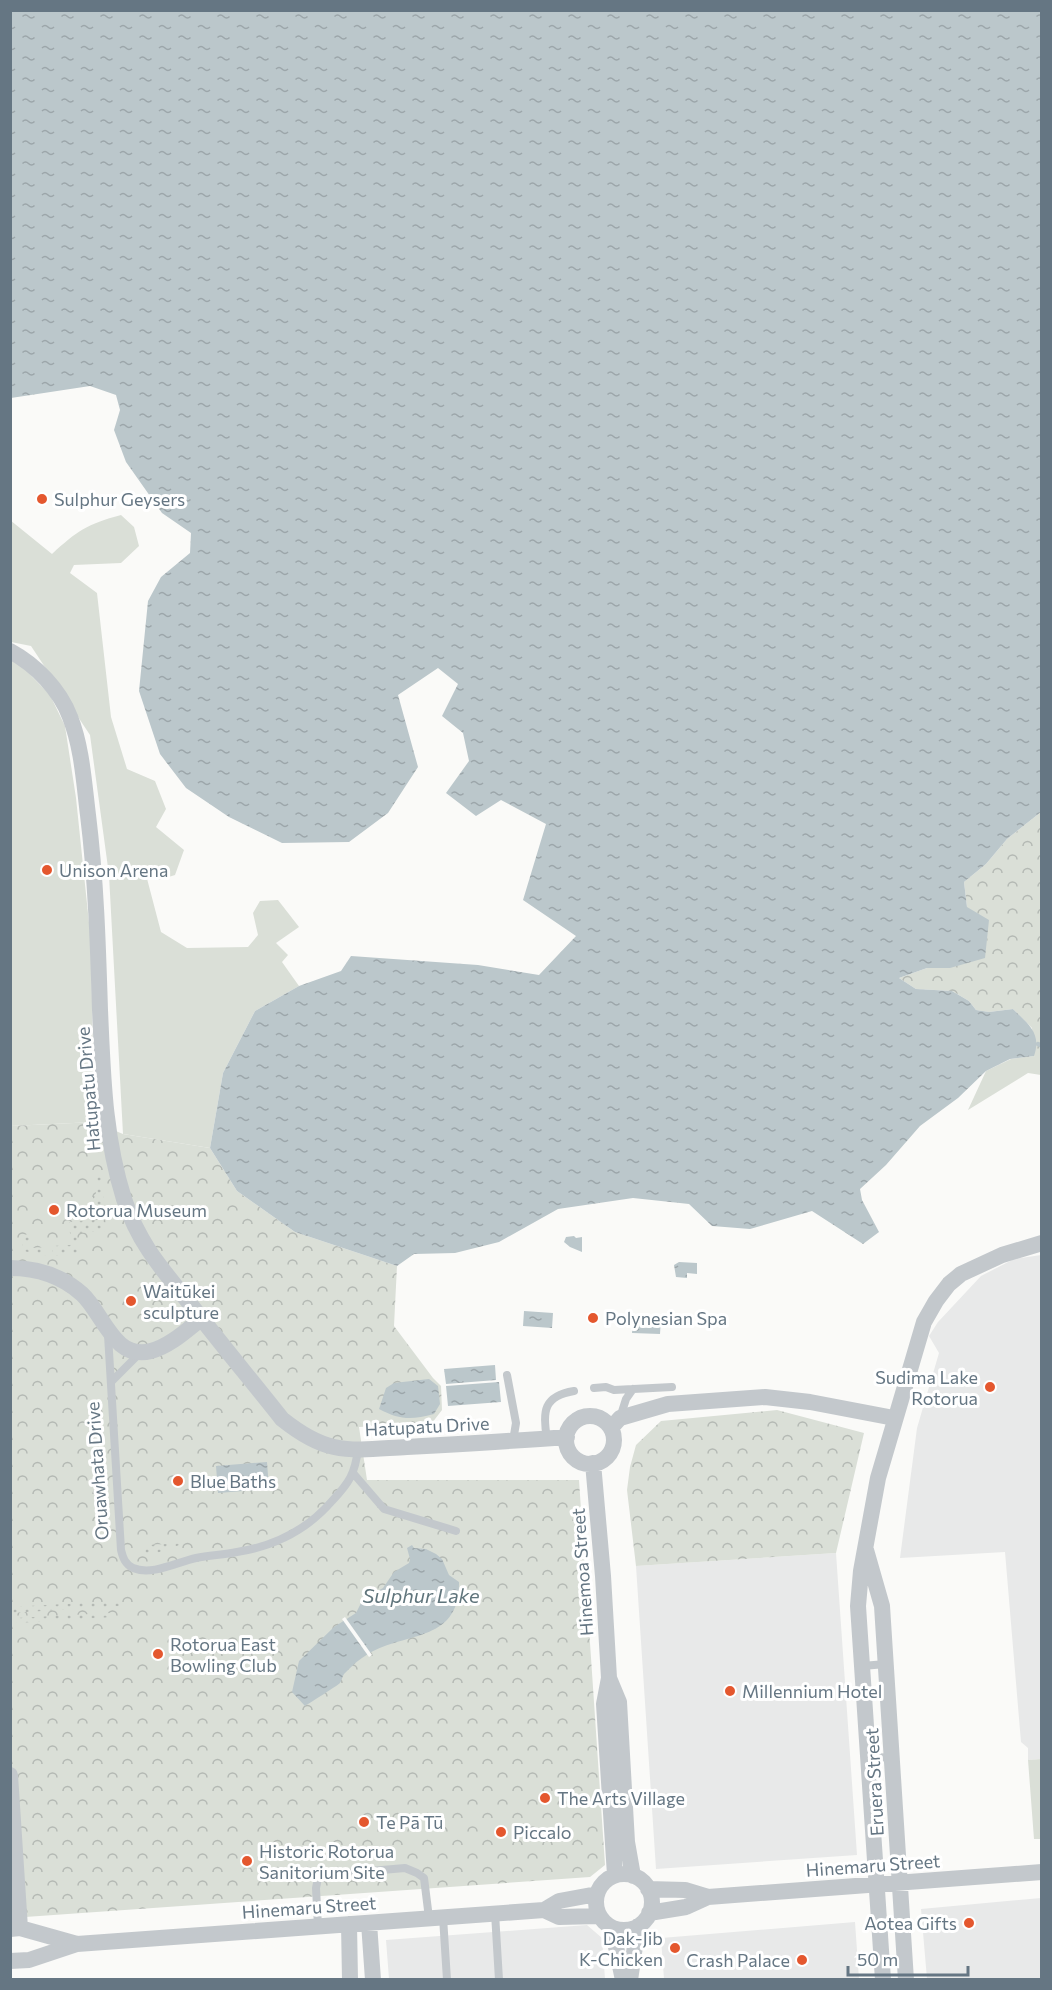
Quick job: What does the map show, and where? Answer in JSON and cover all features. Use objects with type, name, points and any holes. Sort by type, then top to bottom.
[{"type":"street","name":"Hatupatu Drive","points":[[10,651],[33,666],[63,701],[71,718],[76,738],[88,817],[96,903],[107,1129],[124,1198],[134,1226],[147,1249],[282,1419],[324,1444],[358,1449],[567,1437]]},
{"type":"street","name":"Eruera Street","points":[[884,1980],[861,1666],[858,1591],[878,1478],[918,1337],[936,1301],[949,1284],[972,1268],[1002,1255],[1041,1243]]},
{"type":"street","name":"Oruawhata Drive","points":[[10,1268],[47,1273],[71,1285],[90,1301],[108,1331],[120,1343],[141,1352]]},
{"type":"street","points":[[141,1352],[148,1352],[163,1346],[201,1319]]},
{"type":"street","points":[[615,1423],[614,1439],[606,1458],[586,1463],[573,1456],[567,1444],[567,1437],[573,1423],[588,1416],[596,1416],[615,1423],[654,1407],[680,1402],[765,1397],[810,1402],[894,1418]]},
{"type":"street","name":"Hinemoa Street","points":[[593,1463],[609,1678],[603,1704],[619,1816],[633,1876]]},
{"type":"street","name":"Eruera Street","points":[[866,1549],[882,1606],[906,1980]]},
{"type":"street","points":[[10,1775],[15,1929]]},
{"type":"street","name":"Hinemoa Street","points":[[615,1875],[619,1816]]},
{"type":"street","name":"Hinemaru Street","points":[[649,1913],[686,1907],[708,1897],[1041,1872]]},
{"type":"street","points":[[615,1875],[633,1876],[648,1889],[651,1901],[649,1913],[645,1921],[638,1926],[625,1930],[612,1928],[599,1916],[597,1894],[604,1882],[615,1875]]},
{"type":"street","name":"Hinemaru Street","points":[[648,1889],[685,1890],[708,1897]]},
{"type":"street","name":"Hinemaru Street","points":[[10,1961],[29,1960],[76,1944],[544,1910],[559,1901],[597,1894]]},
{"type":"street","name":"Hinemaru Street","points":[[544,1910],[559,1917],[599,1916]]},
{"type":"street","points":[[369,1923],[373,1980]]},
{"type":"street","points":[[349,1924],[350,1980]]},
{"type":"street","points":[[630,1980],[638,1926]]},
{"type":"street","points":[[612,1928],[623,1980]]},
{"type":"street","name":"Hinemaru Street","points":[[15,1929],[76,1944]]},
{"type":"lane","name":"Oruawhata Drive","points":[[108,1331],[121,1550],[125,1562],[134,1568],[154,1569],[252,1549],[283,1539],[303,1528],[323,1512],[343,1490],[353,1473]]},
{"type":"lane","points":[[111,1382],[141,1352]]},
{"type":"lane","points":[[507,1375],[516,1423],[513,1441]]},
{"type":"lane","points":[[594,1388],[606,1387],[614,1390],[672,1387]]},
{"type":"lane","points":[[615,1423],[633,1389]]},
{"type":"lane","points":[[614,1390],[621,1401],[615,1423]]},
{"type":"lane","points":[[547,1438],[544,1416],[547,1406],[559,1395],[574,1391]]},
{"type":"lane","points":[[358,1449],[353,1473],[384,1509],[456,1531]]},
{"type":"lane","points":[[861,1666],[886,1664]]},
{"type":"lane","points":[[868,1758],[892,1756]]},
{"type":"lane","points":[[318,1926],[316,1888],[318,1878],[324,1875],[405,1868],[417,1873],[424,1878],[436,1918],[447,1980]]},
{"type":"lane","points":[[495,1913],[499,1980]]},
{"type":"lane","points":[[881,1940],[903,1938]]},
{"type":"shaded area","points":[[1041,1255],[1041,1759],[1028,1760],[1028,1748],[1021,1742],[1005,1552],[900,1558],[917,1428],[939,1353],[929,1336],[938,1322],[981,1276],[1014,1259]]},
{"type":"shaded area","points":[[836,1553],[857,1855],[656,1869],[636,1566]]},
{"type":"shaded area","points":[[1041,1898],[1041,1979],[927,1979],[921,1909]]},
{"type":"shaded area","points":[[855,1922],[859,1979],[664,1979],[661,1938]]},
{"type":"shaded area","points":[[587,1925],[602,1938],[605,1979],[389,1979],[386,1940]]},
{"type":"green space","points":[[121,515],[134,527],[139,546],[121,563],[74,565],[70,573],[97,593],[111,717],[127,769],[155,781],[166,809],[156,827],[184,850],[175,875],[159,880],[145,871],[161,932],[187,948],[248,947],[258,935],[253,913],[260,901],[278,900],[299,927],[276,943],[288,955],[282,962],[299,986],[255,1011],[223,1073],[210,1148],[123,1134],[109,875],[90,735],[31,646],[11,642],[10,520],[52,554],[83,529]]},
{"type":"green space","name":"Unison Arena","points":[[11,659],[17,661],[50,695],[65,726],[76,798],[91,942],[94,1122],[11,1126]]},
{"type":"green space","points":[[1041,812],[1041,1063],[1034,1056],[1032,1028],[1013,1009],[989,1012],[976,1010],[969,1001],[952,991],[916,989],[899,978],[927,968],[950,968],[967,907],[964,882],[986,864],[1007,839]]},
{"type":"green space","points":[[1034,1056],[1041,1058],[1041,1075],[1028,1073],[968,1110],[986,1071],[1011,1059]]},
{"type":"green space","points":[[94,1122],[123,1134],[210,1148],[237,1191],[295,1232],[397,1266],[394,1326],[441,1386],[442,1410],[432,1423],[359,1427],[367,1480],[579,1480],[605,1865],[590,1877],[11,1918],[11,1126]]},
{"type":"green space","points":[[102,1176],[106,1231],[77,1233],[78,1254],[53,1256],[52,1246],[71,1245],[69,1222],[98,1220],[96,1200],[93,1196],[96,1195],[95,1177]]},
{"type":"green space","points":[[30,1234],[31,1248],[49,1247],[49,1256],[23,1251],[22,1235]]},
{"type":"green space","points":[[777,1410],[864,1433],[836,1553],[636,1566],[627,1490],[636,1445],[661,1421]]},
{"type":"green space","points":[[185,1543],[154,1554],[146,1554],[145,1551],[148,1545]]},
{"type":"green space","points":[[118,1601],[119,1606],[11,1613],[11,1607]]},
{"type":"green space","points":[[110,1613],[113,1617],[17,1623],[16,1618]]},
{"type":"green space","points":[[1041,1759],[1041,1839],[1034,1839],[1028,1760]]},
{"type":"water","points":[[11,10],[1041,11],[1041,812],[1007,839],[986,864],[964,882],[967,907],[989,920],[985,958],[950,968],[927,968],[899,978],[916,989],[952,991],[969,1001],[976,1010],[989,1012],[1013,1009],[1024,1019],[1035,1035],[1036,1048],[1034,1056],[1010,1059],[986,1071],[958,1098],[920,1126],[886,1165],[860,1189],[862,1200],[879,1232],[863,1244],[812,1211],[750,1229],[712,1226],[689,1204],[633,1198],[558,1209],[499,1242],[455,1253],[414,1254],[397,1266],[295,1232],[237,1191],[210,1148],[223,1073],[255,1011],[299,986],[341,971],[351,956],[478,965],[539,975],[576,936],[523,900],[546,824],[501,800],[476,816],[446,793],[469,761],[463,733],[442,716],[458,684],[438,668],[398,695],[418,767],[388,813],[349,842],[282,843],[229,817],[186,788],[160,754],[139,691],[148,601],[161,577],[190,553],[191,533],[162,513],[126,462],[114,430],[120,410],[116,395],[90,386],[11,398]]},
{"type":"water","points":[[566,1237],[582,1237],[582,1252],[564,1242]]},
{"type":"water","points":[[679,1262],[697,1263],[697,1274],[687,1273],[687,1278],[676,1277],[674,1265]]},
{"type":"water","points":[[524,1311],[553,1313],[552,1328],[523,1326]]},
{"type":"water","points":[[633,1318],[661,1319],[660,1334],[632,1333]]},
{"type":"water","points":[[495,1365],[496,1380],[446,1384],[444,1369]]},
{"type":"water","points":[[429,1379],[438,1386],[440,1404],[434,1414],[406,1418],[379,1409],[386,1388],[394,1383]]},
{"type":"water","points":[[499,1382],[501,1402],[448,1406],[446,1386]]},
{"type":"water","points":[[267,1462],[269,1489],[218,1493],[216,1466]]},
{"type":"water","name":"Sulphur Lake","points":[[412,1545],[414,1548],[426,1549],[436,1554],[442,1559],[449,1575],[459,1582],[457,1602],[450,1617],[439,1627],[426,1633],[379,1648],[365,1656],[344,1674],[340,1683],[305,1706],[292,1692],[299,1661],[334,1627],[356,1613],[363,1599],[383,1588],[394,1572],[409,1563],[407,1548]]},
{"type":"pier","points":[[345,1617],[372,1655],[369,1657],[342,1619]]},
{"type":"waterway","points":[[1038,1044],[1042,1046]]},
{"type":"place","name":"Sulphur Geysers","points":[[42,499]]},
{"type":"place","name":"Unison Arena","points":[[47,870]]},
{"type":"place","name":"Rotorua Museum","points":[[54,1210]]},
{"type":"place","name":"Waitūkei sculpture","points":[[131,1301]]},
{"type":"place","name":"Polynesian Spa","points":[[593,1318]]},
{"type":"place","name":"Sudima Lake Rotorua","points":[[990,1387]]},
{"type":"place","name":"Blue Baths","points":[[178,1481]]},
{"type":"place","name":"Rotorua East Bowling Club","points":[[158,1654]]},
{"type":"place","name":"Millennium Hotel","points":[[730,1691]]},
{"type":"place","name":"The Arts Village","points":[[545,1798]]},
{"type":"place","name":"Te Pā Tū","points":[[364,1822]]},
{"type":"place","name":"Piccalo","points":[[501,1832]]},
{"type":"place","name":"Historic Rotorua Sanitorium Site","points":[[247,1861]]},
{"type":"place","name":"Aotea Gifts","points":[[969,1923]]},
{"type":"place","name":"Dak-Jib K-Chicken","points":[[675,1948]]},
{"type":"place","name":"Crash Palace","points":[[802,1960]]}]
